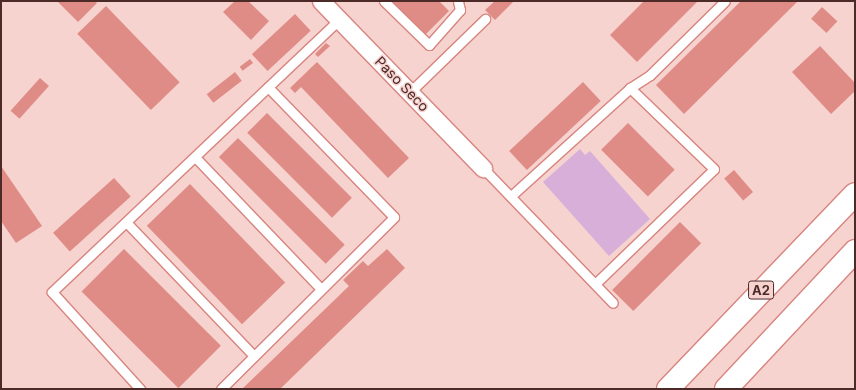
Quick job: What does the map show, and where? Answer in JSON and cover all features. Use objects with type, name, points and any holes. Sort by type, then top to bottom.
[{"type":"highway","name":"A2","points":[[668,389],[855,194]]},
{"type":"highway","points":[[726,389],[855,251]]},
{"type":"street","name":"Paso Seco","points":[[321,1],[483,168]]},
{"type":"lane","points":[[384,1],[430,45],[460,10],[458,1]]},
{"type":"lane","points":[[511,196],[630,88],[650,74],[726,1]]},
{"type":"lane","points":[[140,389],[52,292],[340,20]]},
{"type":"lane","points":[[410,92],[485,20]]},
{"type":"lane","points":[[221,389],[394,217],[268,87]]},
{"type":"lane","points":[[595,284],[714,169],[630,88]]},
{"type":"lane","points":[[195,157],[321,289]]},
{"type":"lane","points":[[483,168],[613,303]]},
{"type":"lane","points":[[126,222],[254,356]]},
{"type":"shaded area","points":[[580,149],[585,155],[590,151],[650,219],[609,256],[543,182]]},
{"type":"building","points":[[57,1],[95,1],[97,3],[78,22]]},
{"type":"building","points":[[235,1],[248,1],[269,21],[251,40],[223,12]]},
{"type":"building","points":[[391,1],[439,1],[449,11],[425,35]]},
{"type":"building","points":[[495,1],[514,1],[495,20],[485,10]]},
{"type":"building","points":[[644,1],[698,1],[637,62],[610,35]]},
{"type":"building","points":[[741,1],[798,1],[684,114],[656,85]]},
{"type":"building","points":[[106,6],[180,82],[151,110],[77,34]]},
{"type":"building","points":[[822,7],[837,21],[826,33],[811,19]]},
{"type":"building","points":[[295,14],[311,31],[268,71],[252,54]]},
{"type":"building","points":[[326,43],[330,46],[318,57],[315,54]]},
{"type":"building","points":[[820,46],[855,83],[855,91],[831,114],[792,72]]},
{"type":"building","points":[[250,59],[253,63],[243,71],[240,67]]},
{"type":"building","points":[[317,62],[409,158],[388,178],[301,87],[295,93],[290,88]]},
{"type":"building","points":[[235,72],[242,81],[213,103],[207,94]]},
{"type":"building","points":[[40,78],[49,86],[19,119],[11,111]]},
{"type":"building","points":[[583,82],[601,101],[527,170],[509,151]]},
{"type":"building","points":[[267,113],[352,198],[332,218],[247,133]]},
{"type":"building","points":[[628,123],[675,170],[648,197],[601,150]]},
{"type":"building","points":[[238,138],[345,245],[326,264],[219,157]]},
{"type":"building","points":[[1,166],[42,226],[16,243],[1,221]]},
{"type":"building","points":[[734,170],[753,192],[743,200],[724,179]]},
{"type":"building","points":[[114,178],[131,197],[70,251],[53,233]]},
{"type":"building","points":[[190,184],[285,283],[242,324],[147,226]]},
{"type":"building","points":[[680,222],[701,243],[633,311],[612,290]]},
{"type":"building","points":[[124,249],[221,346],[178,388],[82,291]]},
{"type":"building","points":[[387,249],[405,268],[280,389],[242,389],[349,286],[343,280],[363,261],[368,266]]}]
